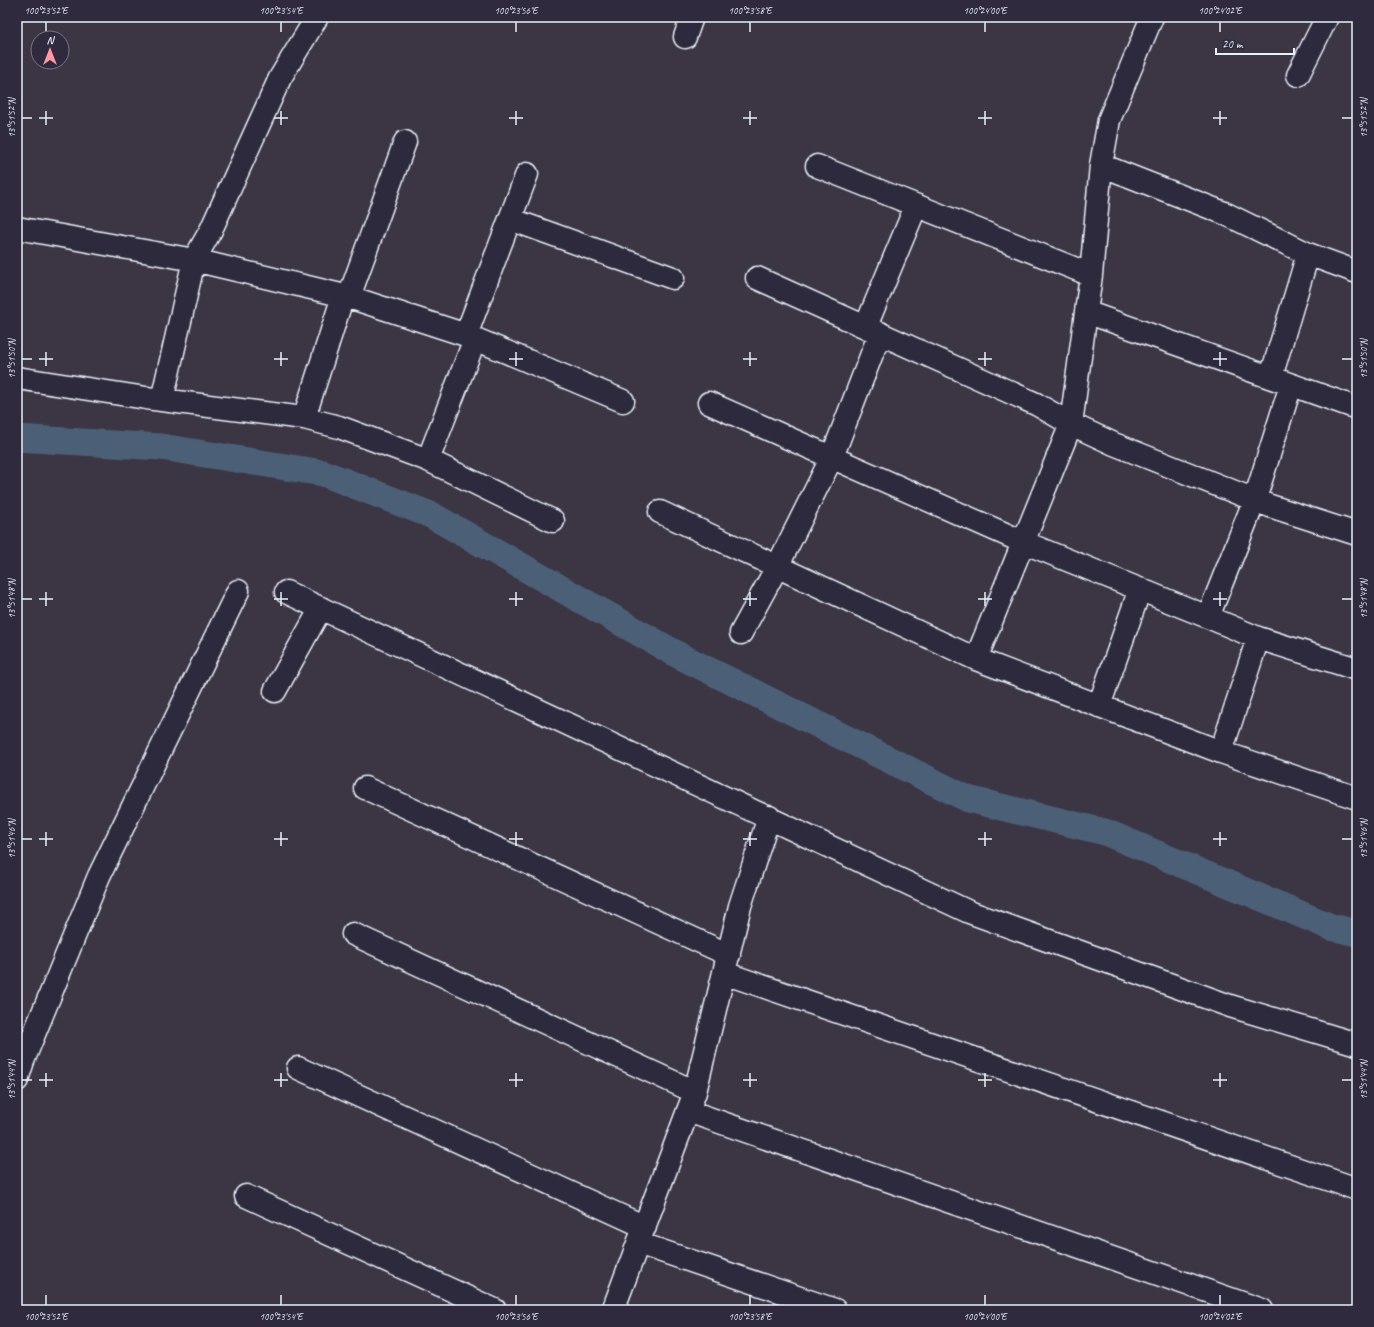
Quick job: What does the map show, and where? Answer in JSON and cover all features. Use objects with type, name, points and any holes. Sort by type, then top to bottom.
[{"type":"street","points":[[976,659],[1071,424],[1091,275],[1101,165],[1109,120],[1152,17]]},
{"type":"street","points":[[1298,75],[1327,17]]},
{"type":"street","points":[[162,400],[194,260],[211,230],[280,78],[311,19]]},
{"type":"street","points":[[304,418],[346,296],[405,142]]},
{"type":"street","points":[[1101,165],[1224,213],[1308,254],[1355,265]]},
{"type":"street","points":[[817,166],[1091,275]]},
{"type":"street","points":[[428,460],[510,219],[527,174]]},
{"type":"street","points":[[741,633],[777,567],[832,457],[873,330],[916,206]]},
{"type":"street","points":[[510,219],[673,278]]},
{"type":"street","points":[[17,228],[194,260],[346,296],[471,337],[622,401]]},
{"type":"street","points":[[1271,377],[1308,254]]},
{"type":"street","points":[[757,278],[1036,404],[1071,424],[1114,444],[1270,506],[1357,534]]},
{"type":"street","points":[[1086,312],[1357,408]]},
{"type":"street","points":[[17,378],[162,400],[304,418],[339,427],[428,460],[553,521]]},
{"type":"street","points":[[1208,617],[1255,499],[1291,385]]},
{"type":"street","points":[[709,403],[1023,542],[1258,638],[1357,669]]},
{"type":"street","points":[[660,512],[976,659],[1221,752],[1357,798]]},
{"type":"street","points":[[1099,706],[1140,589]]},
{"type":"street","points":[[17,1080],[23,1061],[99,876],[238,591]]},
{"type":"street","points":[[286,592],[969,912],[1230,1006],[1357,1044]]},
{"type":"street","points":[[275,691],[321,608]]},
{"type":"street","points":[[1221,752],[1258,638]]},
{"type":"street","points":[[366,788],[726,964],[1357,1189]]},
{"type":"street","points":[[612,1310],[692,1101],[740,906],[769,817]]},
{"type":"street","points":[[353,934],[692,1101],[1262,1310]]},
{"type":"street","points":[[298,1068],[641,1234],[813,1306],[835,1310]]},
{"type":"street","points":[[246,1196],[495,1310]]},
{"type":"waterway","points":[[17,438],[161,447],[323,473],[431,515],[680,656],[968,799],[1105,832],[1331,927],[1357,933]]}]
